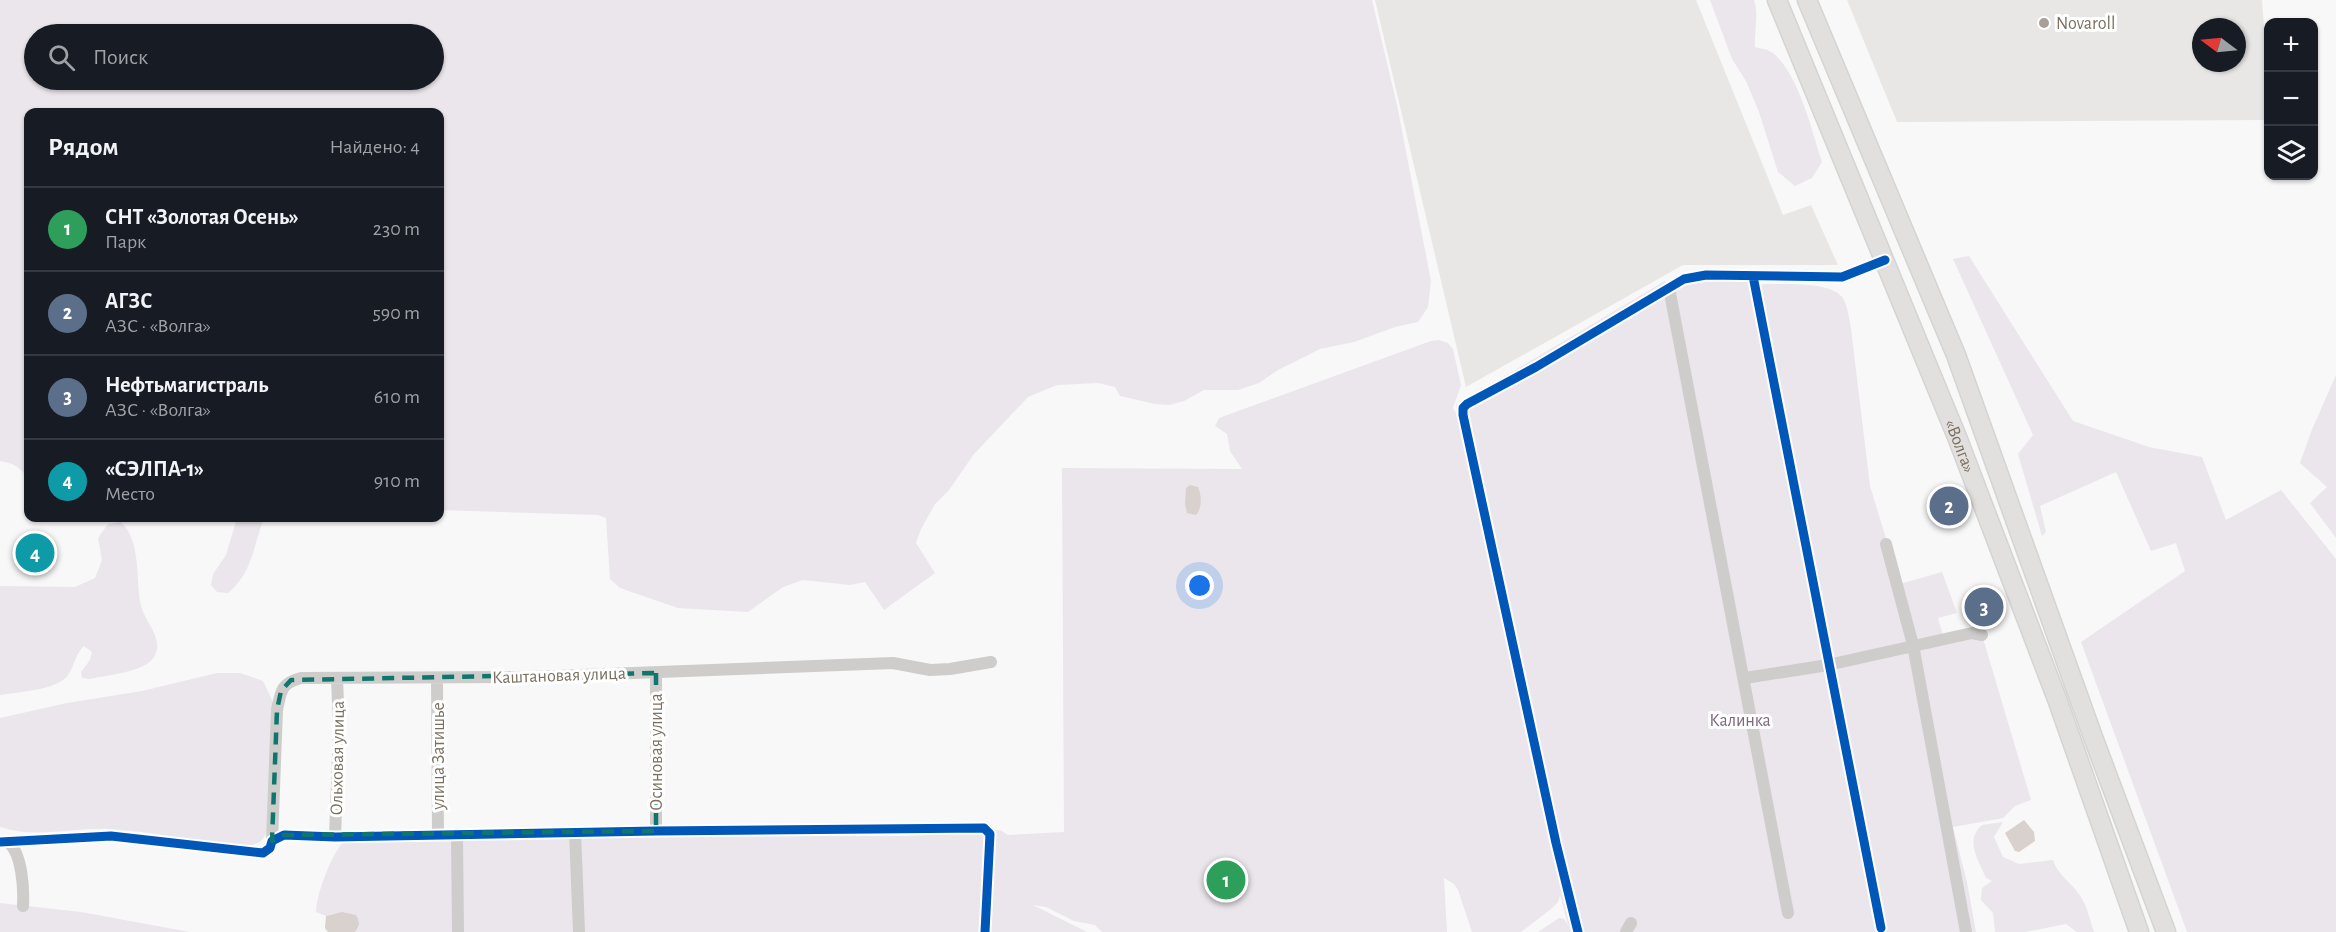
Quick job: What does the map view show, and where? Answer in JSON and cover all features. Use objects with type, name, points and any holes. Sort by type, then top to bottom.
[{"type":"highway","name":"«Волга»","points":[[1777,0],[1957,437],[2057,699],[2139,932]]},
{"type":"highway","name":"«Волга»","points":[[1807,0],[1956,355],[2085,715],[2166,932]]},
{"type":"street","points":[[1578,932],[1519,676],[1465,427],[1463,408],[1684,279],[1706,275],[1842,277],[1885,260]]},
{"type":"street","points":[[1753,276],[1881,928]]},
{"type":"street","points":[[1669,288],[1788,913]]},
{"type":"street","points":[[1886,544],[1913,645],[1966,932]]},
{"type":"street","points":[[1744,678],[1828,665],[1972,633],[1982,635]]},
{"type":"street","name":"Каштановая улица","points":[[272,841],[277,710],[280,691],[291,680],[301,678],[438,678],[656,673],[893,663],[930,670],[991,662]]},
{"type":"street","name":"Осиновая улица","points":[[656,673],[656,831]]},
{"type":"street","name":"Ольховая улица","points":[[335,837],[339,728],[337,678]]},
{"type":"street","name":"улица Затишье","points":[[438,678],[438,834]]},
{"type":"street","points":[[4,843],[111,836],[263,853],[270,848],[272,841],[284,835],[335,837],[984,828],[990,834],[984,932]]},
{"type":"street","points":[[575,832],[579,932]]},
{"type":"street","points":[[457,834],[458,932]]},
{"type":"street","points":[[4,843],[15,848],[24,891],[23,906]]},
{"type":"highlighted area","points":[[656,673],[656,831],[284,835],[272,841],[277,710],[281,691],[291,680]]},
{"type":"shaded area","points":[[1375,0],[1696,0],[1783,215],[1811,205],[1838,265],[1683,265],[1466,387]]},
{"type":"shaded area","points":[[1847,0],[2262,0],[2264,120],[1897,122]]},
{"type":"shaded area","points":[[1190,485],[1198,487],[1200,494],[1201,502],[1196,515],[1187,513],[1185,504],[1186,488]]},
{"type":"shaded area","points":[[2024,820],[2034,832],[2035,841],[2019,852],[2015,851],[2005,833]]},
{"type":"shaded area","points":[[342,912],[356,915],[359,924],[357,930],[355,932],[328,932],[325,928],[326,916]]},
{"type":"green space","points":[[0,0],[1372,0],[1397,105],[1431,281],[1428,307],[1418,322],[1395,327],[1354,342],[1320,349],[1278,370],[1259,383],[1238,390],[1204,390],[1184,401],[1169,405],[1120,396],[1115,387],[1098,383],[1057,385],[1028,397],[974,454],[949,490],[935,504],[921,529],[916,543],[935,573],[884,610],[865,582],[850,585],[803,580],[783,587],[748,612],[678,608],[620,588],[610,579],[606,518],[598,515],[444,510],[444,108],[24,108],[24,475],[10,463],[0,461]]},
{"type":"green space","points":[[1710,0],[1754,0],[1755,47],[1771,52],[1782,63],[1797,88],[1809,119],[1822,162],[1812,178],[1795,186],[1778,172],[1759,112],[1746,81],[1732,59]]},
{"type":"green space","points":[[1969,256],[2073,421],[2149,447],[2202,457],[2226,520],[2281,490],[2336,559],[2336,932],[2187,932],[2081,642],[2185,571],[2176,543],[2151,551],[2116,472],[2040,506],[2046,532],[2042,536],[2018,454],[2033,435],[1953,259]]},
{"type":"green space","name":"Калинка","points":[[1753,276],[1755,284],[1814,286],[1826,288],[1842,297],[1847,308],[1851,329],[1870,486],[1900,584],[1942,572],[1957,613],[1938,618],[1944,639],[1982,635],[2031,800],[2015,806],[2003,818],[1953,827],[1967,882],[1976,932],[1538,932],[1559,918],[1564,919],[1568,925],[1560,895],[1558,902],[1551,909],[1521,932],[1472,932],[1458,890],[1454,884],[1444,878],[1447,932],[1102,932],[1095,925],[1074,921],[1046,907],[1033,905],[1087,932],[987,932],[993,831],[1000,830],[1008,835],[1064,832],[1062,468],[1242,469],[1230,451],[1227,434],[1215,426],[1219,418],[1431,341],[1439,340],[1448,343],[1453,349],[1461,385],[1453,408],[1457,415],[1456,405],[1665,281],[1669,288],[1684,279]]},
{"type":"green space","points":[[2336,375],[2336,538],[2310,503],[2327,487],[2300,463]]},
{"type":"green space","points":[[121,522],[128,530],[135,551],[141,606],[156,638],[157,651],[154,657],[143,666],[134,669],[90,679],[82,678],[81,672],[90,660],[92,652],[84,646],[63,680],[37,690],[0,695],[0,586],[75,587],[95,578],[102,560],[98,538],[108,524]]},
{"type":"green space","points":[[236,522],[263,522],[243,576],[228,593],[217,592],[211,585],[213,574],[226,555]]},
{"type":"green space","points":[[217,673],[240,673],[263,681],[273,702],[267,831],[258,843],[244,846],[110,829],[27,832],[0,827],[0,718],[67,703],[142,691]]},
{"type":"green space","points":[[2003,822],[1994,837],[2003,857],[2019,864],[2053,860],[2055,866],[2082,899],[2094,932],[2077,932],[2066,924],[2025,932],[1995,932],[1993,913],[1981,900],[1982,888],[1992,881],[1986,878],[1977,858],[1974,837],[1982,825]]},
{"type":"green space","points":[[987,834],[982,932],[355,932],[359,927],[333,914],[326,916],[316,912],[326,874],[335,854],[345,840],[468,836],[907,836]]},
{"type":"green space","points":[[0,903],[81,912],[190,932],[0,932]]},
{"type":"cycle path","points":[[1578,932],[1556,843],[1463,408],[1684,279],[1706,275],[1842,277],[1885,260]]},
{"type":"cycle path","points":[[1753,276],[1881,928]]},
{"type":"cycle path","points":[[0,842],[111,836],[263,853],[270,848],[272,841],[284,835],[335,837],[984,828],[990,834],[985,932]]},
{"type":"place","name":"Novaroll","points":[[2044,23]]},
{"type":"place","name":"АГЗС","points":[[1949,506]]},
{"type":"place","name":"«СЭЛПА-1»","points":[[35,553]]},
{"type":"place","name":"Нефтьмагистраль","points":[[1984,607]]},
{"type":"place","name":"СНТ «Золотая Осень»","points":[[1226,880]]}]
